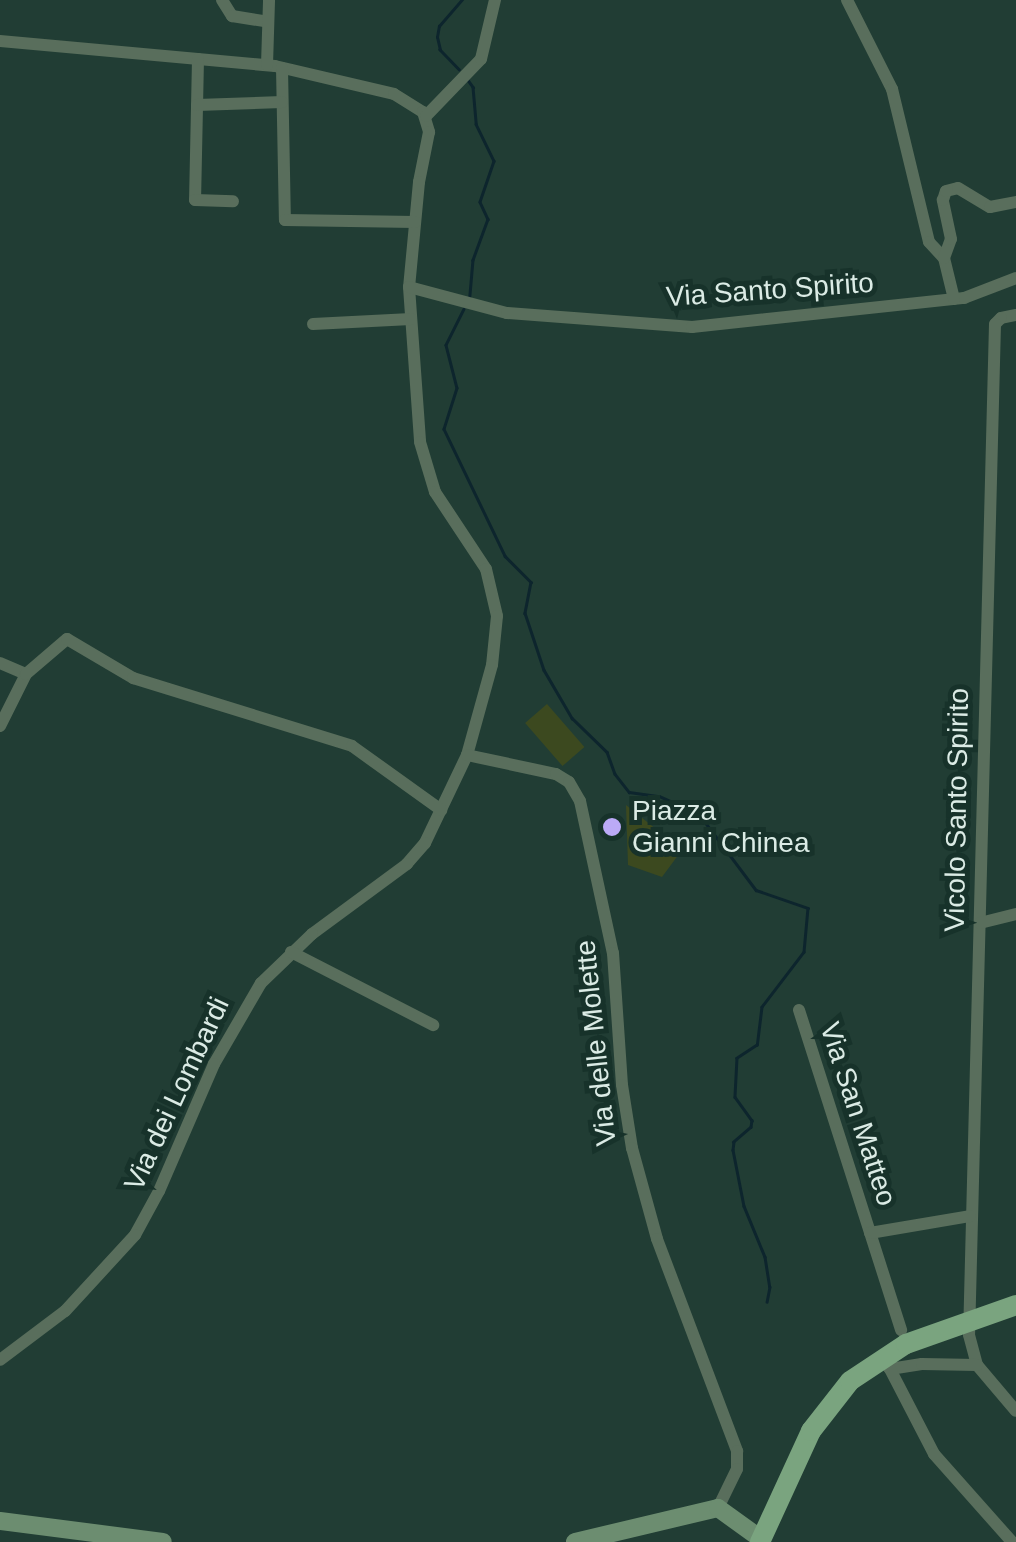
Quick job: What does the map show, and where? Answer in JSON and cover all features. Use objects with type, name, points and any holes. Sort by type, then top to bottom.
[{"type":"main road","points":[[760,1540],[818,1422],[850,1381],[970,1321],[1016,1304]]},
{"type":"street","points":[[222,0],[232,16],[268,22]]},
{"type":"street","points":[[269,0],[268,22],[282,102],[285,220],[415,222]]},
{"type":"street","points":[[0,41],[274,66],[394,94],[414,103],[426,116],[484,52],[495,0]]},
{"type":"street","points":[[847,0],[892,90],[929,242],[944,258],[954,299]]},
{"type":"street","points":[[198,59],[195,200],[234,201]]},
{"type":"street","points":[[197,106],[282,102]]},
{"type":"street","name":"Via dei Lombardi","points":[[0,1360],[65,1311],[135,1235],[246,1004],[291,952],[408,864],[425,843],[467,755],[492,665],[496,608],[478,553],[442,504],[425,468],[409,286],[430,132],[426,116]]},
{"type":"street","points":[[944,258],[951,240],[943,200],[948,189],[961,189],[986,207],[1016,202]]},
{"type":"street","name":"Via Santo Spirito","points":[[409,286],[521,315],[692,326],[954,299],[974,296],[1016,278]]},
{"type":"street","name":"Vicolo Santo Spirito","points":[[977,1365],[969,1344],[970,1216],[995,324],[1002,317],[1016,315]]},
{"type":"street","points":[[314,324],[411,320]]},
{"type":"street","points":[[0,726],[26,674],[59,642],[70,640],[133,678],[352,746],[442,810]]},
{"type":"street","points":[[0,664],[26,674]]},
{"type":"street","name":"Via delle Molette","points":[[467,755],[556,774],[572,786],[580,801],[613,953],[622,1085],[632,1148],[657,1239],[738,1451],[737,1469],[718,1508]]},
{"type":"street","points":[[980,923],[1016,914]]},
{"type":"street","points":[[291,952],[433,1025]]},
{"type":"street","name":"Via San Matteo","points":[[800,1010],[901,1330]]},
{"type":"street","name":"Via San Matteo","points":[[870,1232],[970,1216]]},
{"type":"street","points":[[1008,1541],[934,1454],[886,1364],[977,1365],[1016,1412]]},
{"type":"street","points":[[578,1542],[718,1508],[760,1540]]},
{"type":"street","points":[[0,1521],[164,1542]]},
{"type":"green space","points":[[547,704],[584,747],[563,766],[525,723]]},
{"type":"green space","points":[[626,805],[682,850],[662,877],[628,865]]},
{"type":"waterway","points":[[459,70],[440,50],[437,37],[439,26],[462,0]]},
{"type":"waterway","points":[[468,80],[473,87],[476,124],[494,161],[480,202],[488,219],[473,260],[470,297]]},
{"type":"waterway","points":[[464,309],[446,345],[457,388],[444,429],[505,556],[531,582],[525,613],[544,670],[572,718],[607,752],[615,774],[629,792],[659,796],[699,814],[756,890],[808,908],[804,952],[762,1007],[757,1045],[737,1058],[735,1097],[752,1120],[751,1127],[734,1142],[733,1150],[744,1206],[765,1257],[770,1287],[767,1302]]},
{"type":"place","name":"Piazza Gianni Chinea","points":[[612,827]]}]
